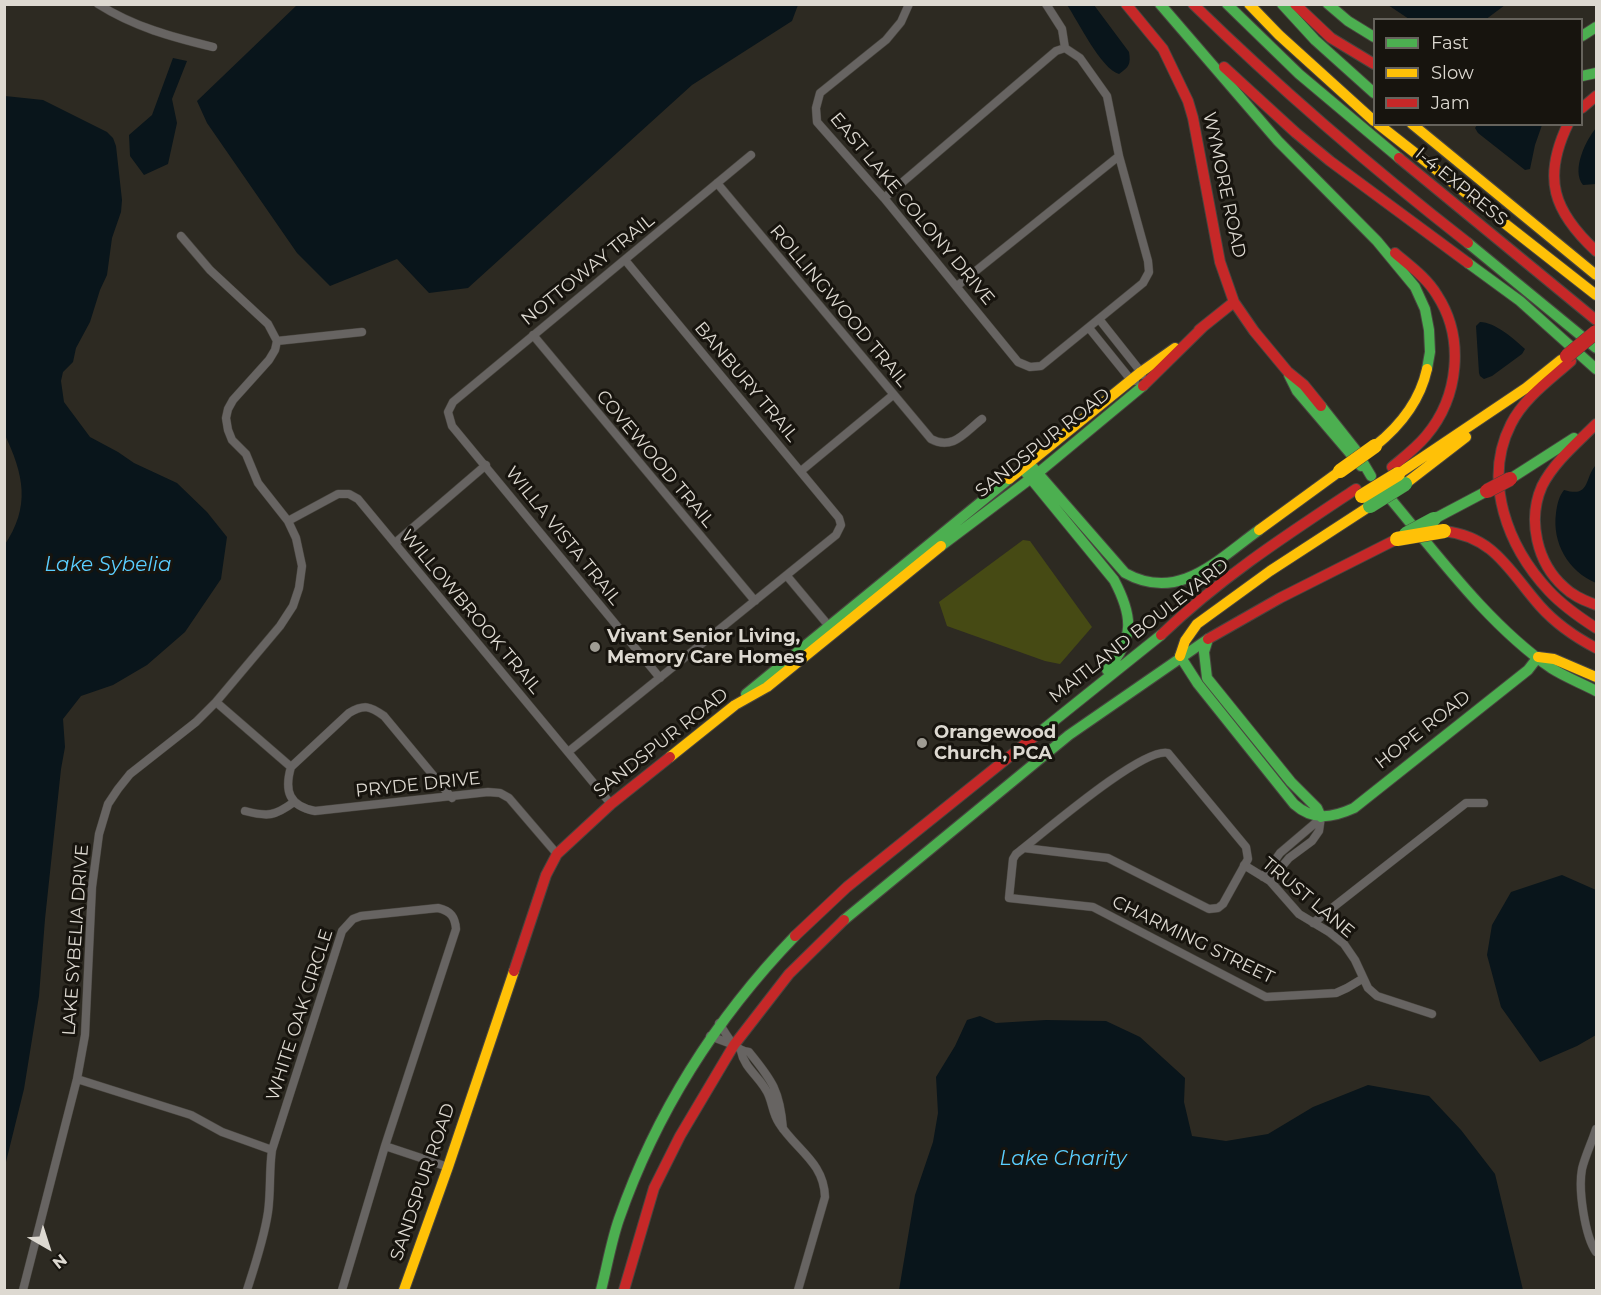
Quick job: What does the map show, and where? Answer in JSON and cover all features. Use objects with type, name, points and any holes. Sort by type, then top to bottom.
[{"type":"main road","name":"WYMORE ROAD","points":[[1126,4],[1164,49],[1188,101],[1220,262],[1234,302],[1254,331],[1288,372],[1310,392],[1355,449],[1371,476],[1497,622],[1548,666],[1596,691]]},
{"type":"main road","points":[[1030,471],[1125,573],[1137,580],[1161,585],[1172,584],[1201,571],[1375,446],[1401,423],[1414,404],[1424,381],[1431,347],[1428,318],[1416,289],[1372,236],[1296,161],[1160,4]]},
{"type":"main road","points":[[1193,4],[1327,128],[1394,185],[1528,290],[1596,348]]},
{"type":"main road","name":"I-4 EXPRESS","points":[[1227,4],[1299,74],[1370,135],[1596,320]]},
{"type":"main road","points":[[1249,4],[1279,36],[1373,120]]},
{"type":"main road","points":[[1282,4],[1315,40],[1373,92]]},
{"type":"main road","points":[[1295,4],[1331,38],[1373,63]]},
{"type":"main road","points":[[1328,4],[1348,21],[1373,36]]},
{"type":"main road","points":[[1174,21],[1304,140],[1520,301],[1596,369]]},
{"type":"main road","points":[[1583,35],[1596,27]]},
{"type":"main road","points":[[1583,106],[1596,96]]},
{"type":"main road","name":"I-4 EXPRESS","points":[[1381,126],[1596,295]]},
{"type":"main road","points":[[1414,126],[1596,274]]},
{"type":"main road","points":[[1567,126],[1554,156],[1557,200],[1570,226],[1596,251]]},
{"type":"main road","points":[[1372,236],[1423,277],[1434,290],[1448,317],[1455,347],[1455,371],[1446,406],[1430,434],[1398,475]]},
{"type":"main road","name":"SANDSPUR ROAD","points":[[831,629],[932,552],[1234,302]]},
{"type":"main road","name":"MAITLAND BOULEVARD","points":[[601,1290],[619,1222],[644,1156],[676,1090],[719,1023],[767,964],[827,904],[1161,635],[1254,564],[1398,475],[1569,358],[1596,332]]},
{"type":"main road","points":[[1596,337],[1569,358],[1517,414],[1502,445],[1498,479],[1507,524],[1526,561],[1541,583],[1562,604],[1596,628]]},
{"type":"main road","points":[[624,1290],[654,1188],[690,1116],[737,1048],[760,1009],[789,974],[844,920],[1069,735],[1180,656],[1280,597],[1510,479],[1596,424]]},
{"type":"main road","points":[[1596,424],[1558,462],[1542,487],[1535,515],[1537,544],[1550,571],[1567,590],[1588,603],[1596,605]]},
{"type":"main road","name":"SANDSPUR ROAD","points":[[404,1290],[448,1167],[546,874],[557,855],[611,804],[735,705],[767,687],[928,545],[1030,471]]},
{"type":"main road","points":[[1030,471],[1114,580],[1128,609],[1130,624],[1128,639],[1122,654],[1114,664],[1046,728]]},
{"type":"main road","points":[[1180,656],[1185,641],[1197,624],[1270,571],[1363,497]]},
{"type":"main road","points":[[1396,539],[1444,531],[1464,534],[1486,544],[1509,567],[1541,608],[1596,648]]},
{"type":"main road","points":[[1208,639],[1204,652],[1207,678],[1291,782],[1317,808],[1321,818]]},
{"type":"main road","points":[[1180,656],[1198,684],[1294,804],[1310,816],[1321,818]]},
{"type":"main road","name":"WYMORE ROAD","points":[[1538,657],[1554,658],[1596,677]]},
{"type":"main road","name":"HOPE ROAD","points":[[1321,818],[1345,813],[1354,808],[1528,670],[1538,657]]},
{"type":"street","points":[[98,4],[113,14],[154,32],[213,47]]},
{"type":"street","name":"EAST LAKE COLONY DRIVE","points":[[909,4],[901,22],[886,40],[820,93],[816,108],[818,122],[884,198],[1018,362],[1030,367],[1041,366],[1143,283],[1149,272],[1119,156]]},
{"type":"street","points":[[957,286],[1119,156],[1107,96],[1080,58],[1065,48],[1062,29],[1046,4]]},
{"type":"street","points":[[884,198],[1056,51],[1065,48]]},
{"type":"street","name":"NOTTOWAY TRAIL","points":[[448,412],[453,402],[751,155]]},
{"type":"street","name":"ROLLINGWOOD TRAIL","points":[[717,183],[931,440],[941,445],[953,442],[982,419]]},
{"type":"street","points":[[181,236],[210,270],[268,324],[277,340],[363,332]]},
{"type":"street","name":"BANBURY TRAIL","points":[[625,260],[839,518],[841,525],[836,535],[787,576]]},
{"type":"street","points":[[1099,319],[1125,351],[1139,379]]},
{"type":"street","points":[[1089,328],[1114,359],[1139,379]]},
{"type":"street","name":"COVEWOOD TRAIL","points":[[533,335],[754,602]]},
{"type":"street","name":"LAKE SYBELIA DRIVE","points":[[23,1290],[77,1079],[85,1035],[92,887],[99,834],[108,804],[130,774],[196,722],[216,702],[280,626],[293,606],[300,588],[302,566],[296,538],[288,521],[258,483],[246,454],[232,440],[226,418],[233,400],[269,360],[275,350],[277,340]]},
{"type":"street","points":[[1114,359],[1125,351]]},
{"type":"street","points":[[801,471],[893,395]]},
{"type":"street","name":"WILLA VISTA TRAIL","points":[[448,412],[452,426],[660,678]]},
{"type":"street","points":[[395,543],[486,465]]},
{"type":"street","name":"WILLOWBROOK TRAIL","points":[[288,521],[338,494],[349,494],[358,499],[611,804]]},
{"type":"street","points":[[568,752],[787,576],[831,629]]},
{"type":"street","points":[[216,702],[291,767]]},
{"type":"street","points":[[245,811],[270,815],[281,812],[294,802],[288,791],[287,779],[291,767],[349,713],[359,707],[374,709],[384,716],[452,798]]},
{"type":"street","points":[[1163,752],[1174,758],[1246,848],[1248,859],[1223,904],[1218,908],[1209,909],[1108,858],[1023,848],[1100,788],[1156,753],[1163,752]]},
{"type":"street","name":"PRYDE DRIVE","points":[[294,802],[302,809],[315,811],[452,798],[488,792],[500,793],[509,798],[557,855]]},
{"type":"street","points":[[1313,923],[1466,803],[1484,803]]},
{"type":"street","points":[[1266,879],[1280,853],[1321,818]]},
{"type":"street","name":"CHARMING STREET","points":[[1023,848],[1012,859],[1009,898],[1093,908],[1266,997],[1336,993],[1362,979]]},
{"type":"street","name":"TRUST LANE","points":[[1244,866],[1266,879],[1299,914],[1344,944],[1355,960],[1362,979],[1377,996],[1432,1014]]},
{"type":"street","name":"WHITE OAK CIRCLE","points":[[247,1290],[265,1231],[269,1208],[269,1170],[272,1150],[338,942],[346,925],[361,916],[438,908],[446,910],[453,915],[456,929],[342,1290]]},
{"type":"street","points":[[719,1023],[737,1048]]},
{"type":"street","points":[[710,1035],[749,1052],[767,1074],[777,1091],[783,1130],[820,1172],[825,1183],[825,1197],[798,1290]]},
{"type":"street","points":[[77,1079],[192,1115],[222,1132],[272,1150]]},
{"type":"street","points":[[1596,1129],[1582,1170],[1584,1214],[1591,1244],[1596,1252]]},
{"type":"street","points":[[386,1146],[448,1167]]},
{"type":"green space","points":[[1023,540],[1030,541],[1092,627],[1060,664],[1045,661],[947,626],[939,602]]},
{"type":"water","points":[[297,5],[798,5],[792,21],[692,85],[468,288],[429,293],[397,259],[330,286],[297,253],[207,123],[197,101]]},
{"type":"water","points":[[1067,5],[1094,5],[1129,52],[1128,65],[1119,74],[1105,63],[1090,44]]},
{"type":"water","points":[[1388,5],[1505,5],[1488,18],[1408,18]]},
{"type":"water","points":[[173,58],[187,61],[172,99],[177,123],[168,164],[144,175],[130,156],[129,135],[152,115]]},
{"type":"water","name":"Lake Sybelia","points":[[5,96],[43,100],[107,132],[113,138],[116,146],[122,200],[121,212],[112,238],[107,275],[90,322],[76,348],[73,362],[63,372],[61,381],[64,402],[90,437],[134,463],[177,483],[207,512],[227,537],[221,579],[185,632],[147,665],[113,685],[81,696],[63,719],[65,747],[45,919],[39,996],[24,1089],[5,1166],[4,546],[18,517],[22,490],[16,463],[4,433]]},
{"type":"water","points":[[1476,126],[1542,126],[1530,169],[1525,170],[1478,133]]},
{"type":"water","points":[[1596,128],[1596,184],[1583,185],[1579,171],[1581,155]]},
{"type":"water","points":[[1480,322],[1498,328],[1525,349],[1522,354],[1492,376],[1484,379],[1479,373],[1476,326]]},
{"type":"water","points":[[1596,465],[1596,583],[1577,571],[1564,555],[1555,524],[1562,492],[1583,489]]},
{"type":"water","points":[[1562,875],[1596,890],[1596,1035],[1540,1062],[1501,1007],[1487,955],[1492,925],[1511,892]]},
{"type":"water","name":"Lake Charity","points":[[980,1016],[996,1023],[1046,1020],[1106,1021],[1140,1037],[1185,1078],[1184,1102],[1192,1136],[1226,1141],[1268,1134],[1313,1107],[1368,1085],[1429,1096],[1461,1130],[1495,1174],[1523,1290],[899,1290],[915,1195],[933,1142],[938,1113],[936,1077],[955,1046],[967,1020]]},
{"type":"traffic: fast","points":[[1160,4],[1278,141],[1377,241],[1415,287],[1425,309],[1429,330],[1430,352],[1427,369]]},
{"type":"traffic: fast","points":[[1227,4],[1299,74],[1399,158]]},
{"type":"traffic: fast","points":[[1282,4],[1315,40],[1373,92]]},
{"type":"traffic: fast","points":[[1328,4],[1348,21],[1373,36]]},
{"type":"traffic: fast","points":[[1583,35],[1596,27]]},
{"type":"traffic: fast","points":[[1583,76],[1596,73]]},
{"type":"traffic: fast","points":[[1468,243],[1596,348]]},
{"type":"traffic: fast","points":[[1468,263],[1520,301],[1596,369]]},
{"type":"traffic: fast","points":[[1289,375],[1297,391],[1361,466]]},
{"type":"traffic: fast","points":[[941,546],[1038,473],[1143,386]]},
{"type":"traffic: fast","points":[[1321,406],[1355,449],[1371,476]]},
{"type":"traffic: fast","points":[[1510,479],[1574,438]]},
{"type":"traffic: fast","points":[[1029,463],[1125,573],[1145,581],[1163,583],[1196,574],[1259,530]]},
{"type":"traffic: fast","points":[[1023,469],[1114,580],[1120,593],[1128,616],[1127,637],[1123,648],[1107,670]]},
{"type":"traffic: fast","points":[[746,694],[1009,479]]},
{"type":"traffic: fast","points":[[1370,506],[1405,484]]},
{"type":"traffic: fast","points":[[1383,490],[1462,585],[1504,630],[1551,668],[1596,691]]},
{"type":"traffic: fast","points":[[1434,519],[1487,491]]},
{"type":"traffic: fast","points":[[1406,534],[1434,519]]},
{"type":"traffic: fast","points":[[1040,732],[1161,635]]},
{"type":"traffic: fast","points":[[1208,639],[1204,652],[1207,678],[1291,782],[1317,808],[1321,817]]},
{"type":"traffic: fast","points":[[844,920],[1069,735],[1208,639]]},
{"type":"traffic: fast","points":[[1180,656],[1198,684],[1294,804],[1308,813],[1323,816],[1338,814],[1354,808],[1528,670],[1538,657]]},
{"type":"traffic: fast","points":[[601,1290],[619,1219],[651,1141],[670,1104],[715,1033],[740,999],[795,936]]},
{"type":"traffic: slow","points":[[1249,4],[1279,35],[1373,120]]},
{"type":"traffic: slow","points":[[1381,126],[1596,295]]},
{"type":"traffic: slow","points":[[1414,126],[1596,275]]},
{"type":"traffic: slow","points":[[1009,479],[1141,372],[1175,348]]},
{"type":"traffic: slow","points":[[1398,474],[1526,388],[1561,360]]},
{"type":"traffic: slow","points":[[1375,446],[1408,412],[1424,381],[1427,369]]},
{"type":"traffic: slow","points":[[1405,484],[1466,437]]},
{"type":"traffic: slow","points":[[1340,471],[1375,446]]},
{"type":"traffic: slow","points":[[1259,530],[1340,471]]},
{"type":"traffic: slow","points":[[1362,496],[1398,474]]},
{"type":"traffic: slow","points":[[1180,656],[1185,641],[1197,624],[1270,571],[1370,506]]},
{"type":"traffic: slow","points":[[1397,539],[1444,531]]},
{"type":"traffic: slow","points":[[670,757],[735,705],[767,687],[941,546]]},
{"type":"traffic: slow","points":[[1538,657],[1554,659],[1596,677]]},
{"type":"traffic: slow","points":[[404,1290],[514,971]]},
{"type":"traffic: jam","points":[[1126,4],[1163,49],[1188,101],[1220,262],[1234,302],[1254,331],[1288,372],[1304,385],[1321,406]]},
{"type":"traffic: jam","points":[[1193,4],[1327,127],[1468,243]]},
{"type":"traffic: jam","points":[[1295,4],[1331,38],[1373,63]]},
{"type":"traffic: jam","points":[[1224,67],[1330,161],[1468,263]]},
{"type":"traffic: jam","points":[[1583,107],[1596,96]]},
{"type":"traffic: jam","points":[[1567,126],[1555,161],[1556,193],[1570,222],[1596,251]]},
{"type":"traffic: jam","points":[[1399,158],[1596,320]]},
{"type":"traffic: jam","points":[[1392,467],[1418,445],[1437,421],[1446,404],[1451,386],[1455,348],[1446,312],[1437,295],[1418,272],[1395,253]]},
{"type":"traffic: jam","points":[[1199,330],[1234,302]]},
{"type":"traffic: jam","points":[[1143,386],[1203,327]]},
{"type":"traffic: jam","points":[[1567,356],[1596,332]]},
{"type":"traffic: jam","points":[[1571,361],[1546,382],[1516,415],[1503,446],[1499,468],[1499,490],[1511,534],[1534,574],[1560,602],[1596,628]]},
{"type":"traffic: jam","points":[[1596,424],[1566,453],[1547,477],[1542,486],[1535,513],[1537,540],[1547,566],[1571,593],[1596,605]]},
{"type":"traffic: jam","points":[[1487,491],[1510,479]]},
{"type":"traffic: jam","points":[[1161,635],[1231,576],[1356,489]]},
{"type":"traffic: jam","points":[[1444,531],[1476,540],[1489,548],[1553,619],[1573,635],[1596,648]]},
{"type":"traffic: jam","points":[[1208,639],[1280,598],[1397,539]]},
{"type":"traffic: jam","points":[[795,936],[847,887],[1040,732]]},
{"type":"traffic: jam","points":[[514,971],[546,875],[557,854],[611,804],[670,757]]},
{"type":"traffic: jam","points":[[624,1290],[654,1188],[680,1136],[734,1045],[789,974],[844,920]]},
{"type":"place","name":"Vivant Senior Living, Memory Care Homes","points":[[595,647]]},
{"type":"place","name":"Orangewood Church, PCA","points":[[922,743]]}]
